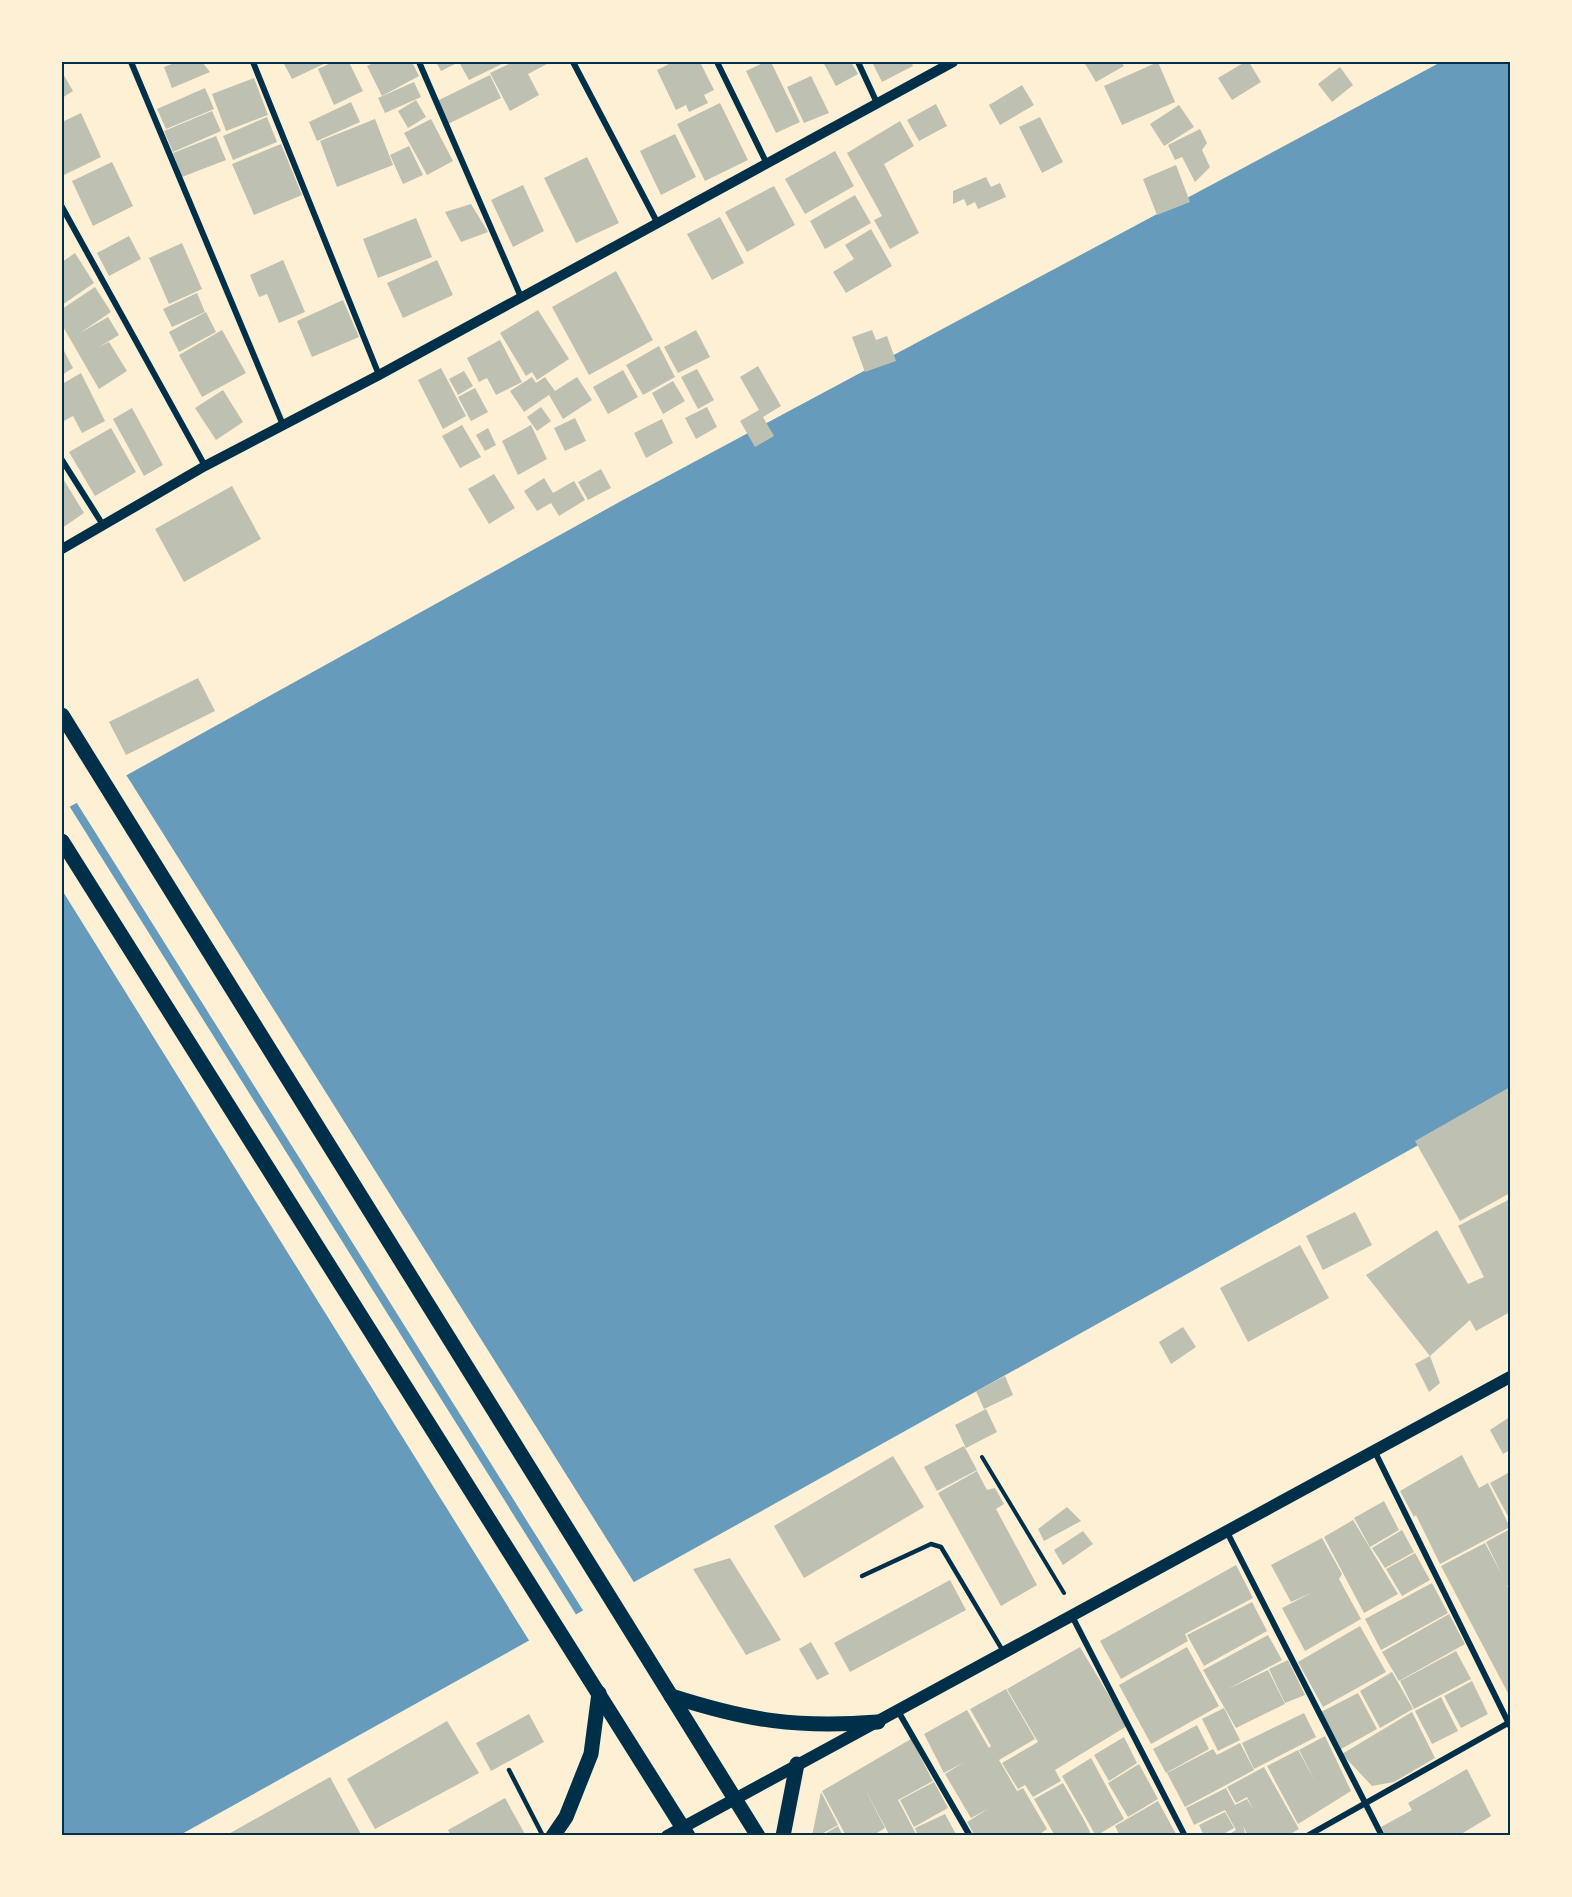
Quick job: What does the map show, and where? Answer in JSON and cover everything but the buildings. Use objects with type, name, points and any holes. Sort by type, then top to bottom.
[{"type":"main road","points":[[62,715],[758,1836]]},
{"type":"main road","points":[[62,841],[685,1831]]},
{"type":"main road","points":[[666,1836],[685,1831],[735,1798],[898,1712],[1374,1450],[1510,1378]]},
{"type":"main road","points":[[553,1836],[566,1817],[591,1754],[599,1693]]},
{"type":"main road","points":[[671,1696],[722,1712],[774,1723],[826,1726],[878,1722]]},
{"type":"main road","points":[[783,1836],[797,1764]]},
{"type":"street","points":[[131,62],[283,425]]},
{"type":"street","points":[[253,62],[379,375]]},
{"type":"street","points":[[419,62],[521,297]]},
{"type":"street","points":[[573,62],[657,222]]},
{"type":"street","points":[[717,62],[766,162]]},
{"type":"street","points":[[858,62],[877,103]]},
{"type":"street","points":[[62,549],[205,466],[379,375],[953,62]]},
{"type":"street","points":[[62,207],[205,466]]},
{"type":"street","points":[[62,460],[103,525]]},
{"type":"street","points":[[1307,1836],[1510,1724],[1374,1450]]},
{"type":"street","points":[[1227,1532],[1382,1836]]},
{"type":"street","points":[[1075,1615],[1185,1836]]},
{"type":"street","points":[[898,1712],[970,1836]]},
{"type":"lane","points":[[862,1576],[931,1544],[941,1547],[1004,1653]]},
{"type":"lane","points":[[509,1770],[543,1836]]},
{"type":"path","points":[[982,1457],[1075,1615]]},
{"type":"water","points":[[1441,62],[1510,62],[1510,1094],[180,1835],[62,1835],[62,811],[623,500]]},
{"type":"pier","points":[[125,773],[635,1584],[584,1612],[75,800]]},
{"type":"pier","points":[[68,804],[577,1616],[530,1642],[62,890],[62,808]]}]
